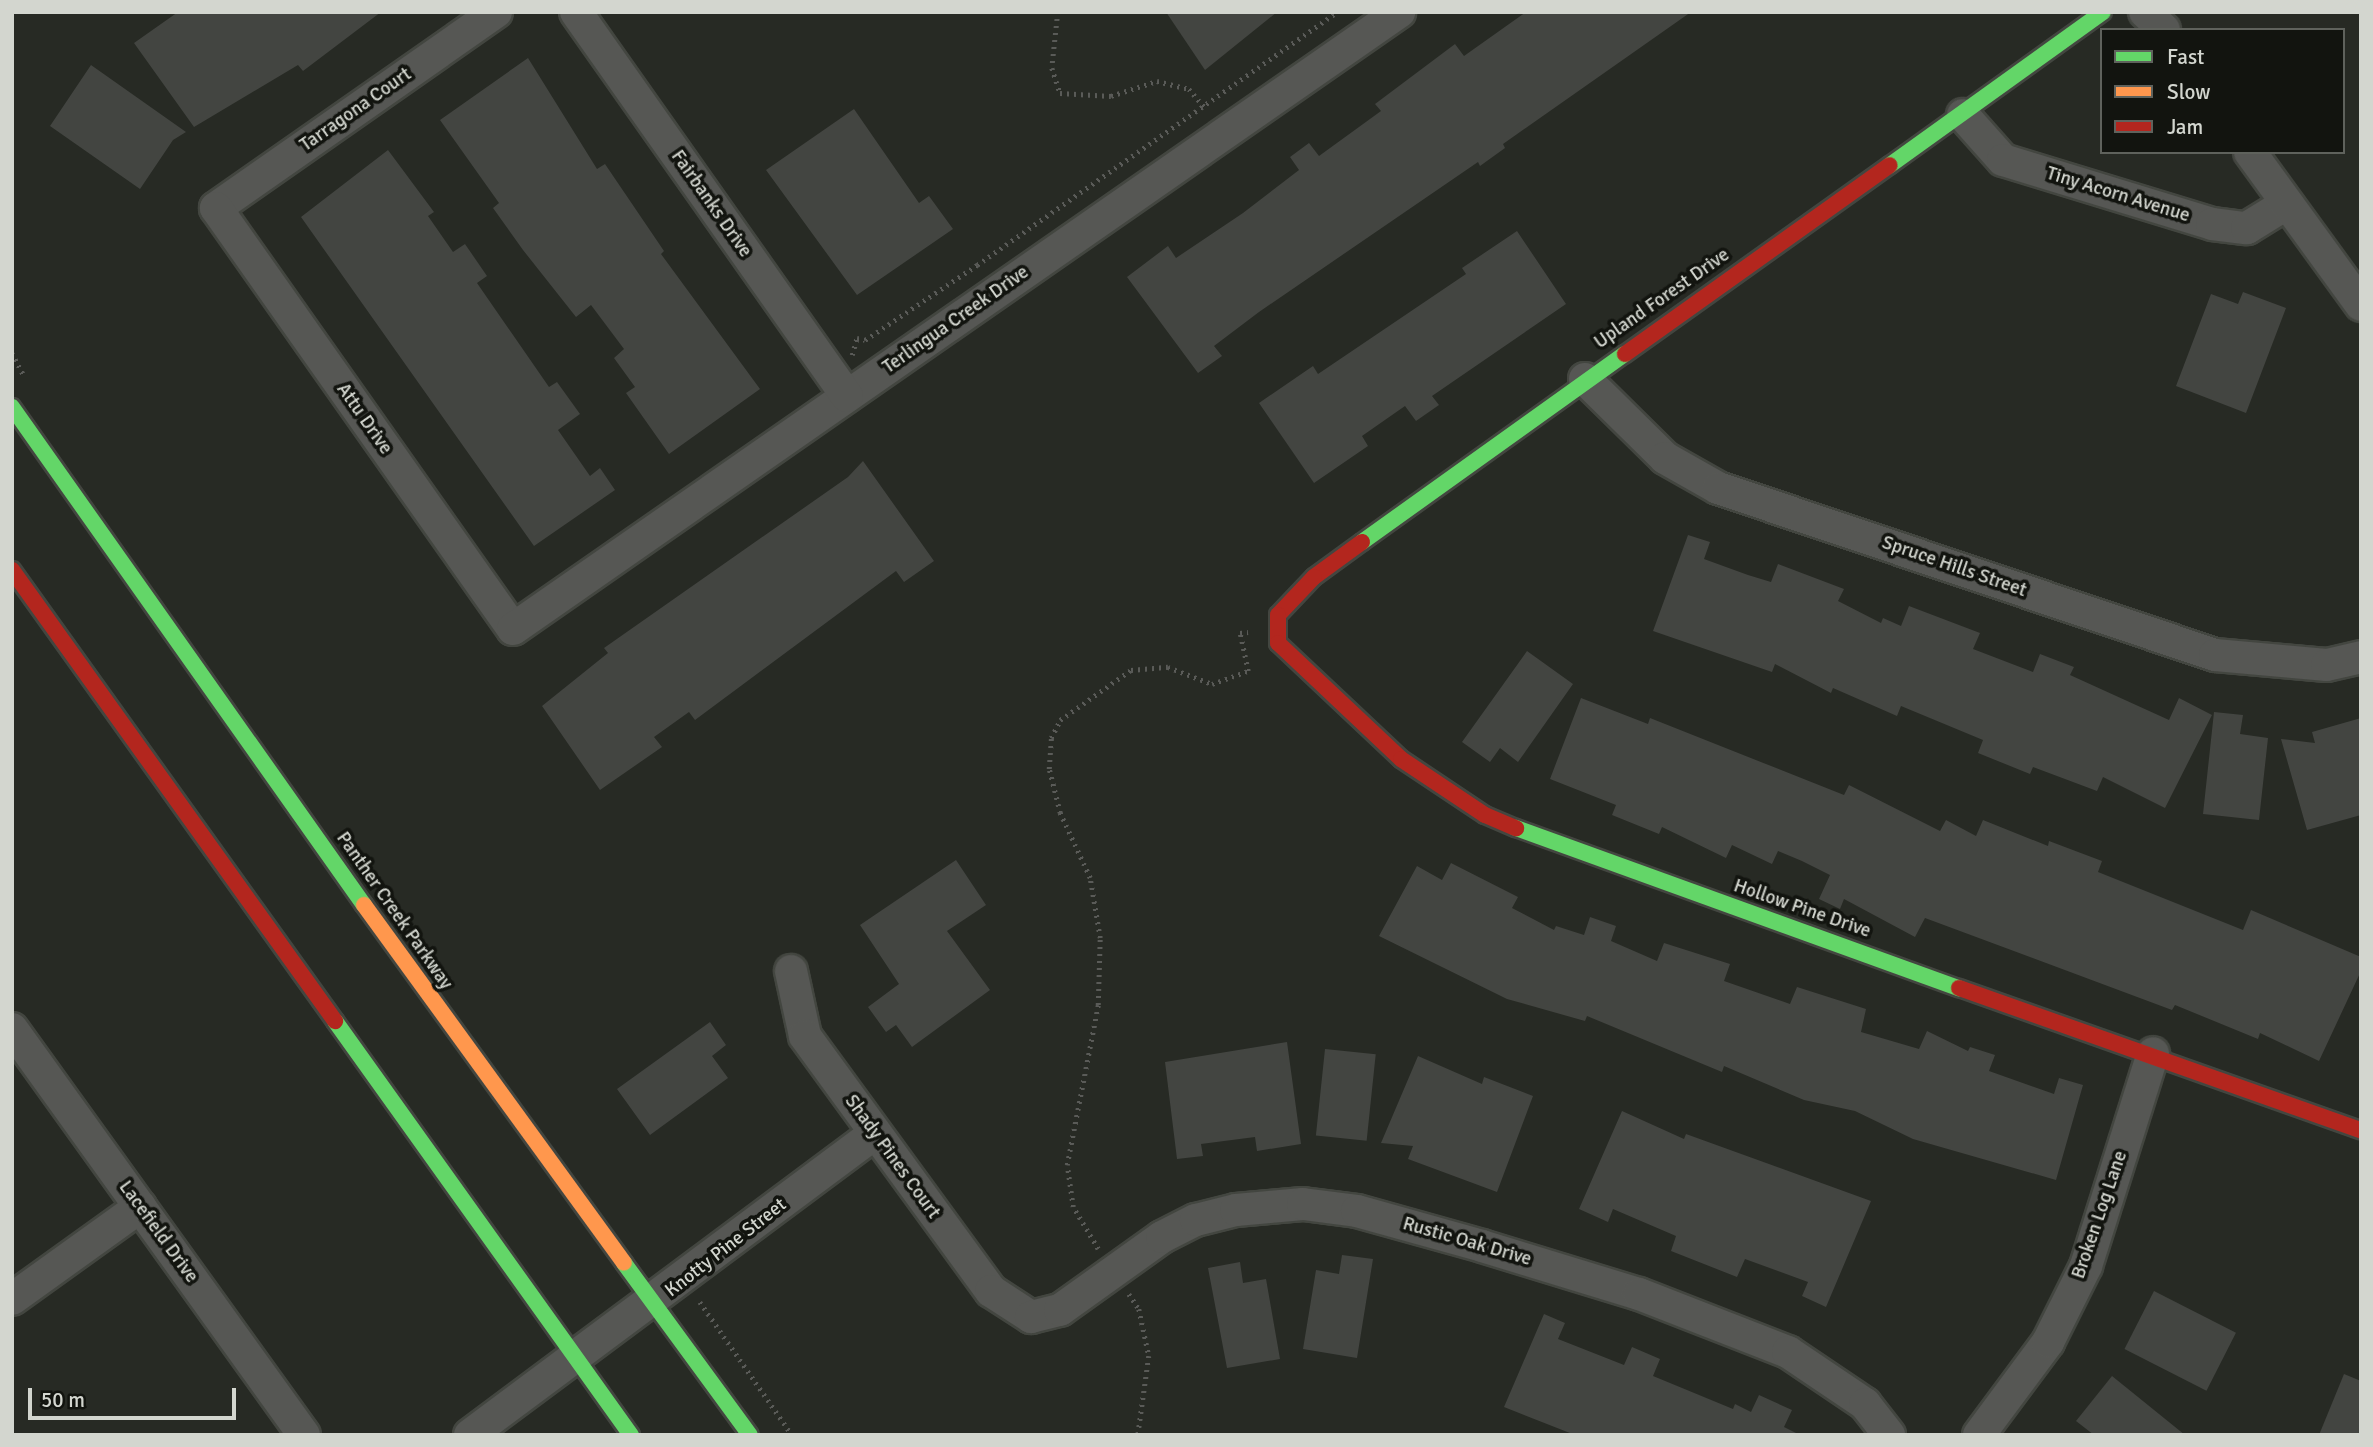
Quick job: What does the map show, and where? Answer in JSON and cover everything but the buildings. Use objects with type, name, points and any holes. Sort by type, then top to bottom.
[{"type":"main road","name":"Upland Forest Drive","points":[[1278,636],[1278,615],[1314,577],[1585,379],[1964,115],[2103,12]]},
{"type":"main road","name":"Panther Creek Parkway","points":[[12,407],[457,1037],[750,1435]]},
{"type":"main road","points":[[12,570],[631,1435]]},
{"type":"main road","name":"Hollow Pine Drive","points":[[1278,636],[1401,759],[1485,814],[1564,849],[2154,1053],[2361,1130]]},
{"type":"street","name":"Tarragona Court","points":[[216,208],[496,12]]},
{"type":"street","name":"Fairbanks Drive","points":[[576,12],[846,396]]},
{"type":"street","name":"Terlingua Creek Drive","points":[[513,629],[1399,12]]},
{"type":"street","points":[[2145,12],[2162,28]]},
{"type":"street","name":"Tiny Acorn Avenue","points":[[1964,115],[2003,160],[2212,224],[2247,228],[2287,204]]},
{"type":"street","points":[[2251,154],[2361,305]]},
{"type":"street","name":"Attu Drive","points":[[216,208],[513,629]]},
{"type":"street","name":"Spruce Hills Street","points":[[1585,379],[1665,458],[1718,488],[2215,655],[2327,665],[2361,657]]},
{"type":"street","name":"Shady Pines Court","points":[[791,971],[805,1035],[874,1134],[991,1290],[1031,1317]]},
{"type":"street","name":"Lacefield Drive","points":[[12,1029],[304,1435]]},
{"type":"street","name":"Broken Log Lane","points":[[1979,1435],[2048,1342],[2086,1266],[2154,1053]]},
{"type":"street","name":"Knotty Pine Street","points":[[470,1435],[653,1303],[874,1134]]},
{"type":"street","name":"Rustic Oak Drive","points":[[1031,1317],[1060,1310],[1162,1237],[1236,1210],[1303,1204],[1357,1211],[1639,1294],[1788,1352],[1865,1404],[1889,1435]]},
{"type":"street","points":[[12,1299],[140,1206]]},
{"type":"path","points":[[1058,12],[1052,68],[1060,93],[1111,96],[1157,81],[1189,89],[1204,106]]},
{"type":"path","points":[[851,359],[857,338],[864,340],[1337,12]]},
{"type":"path","points":[[1138,1435],[1147,1334],[1139,1309],[1073,1207],[1067,1164],[1098,1005],[1100,938],[1090,878],[1060,813],[1049,769],[1051,738],[1060,720],[1079,704],[1131,670],[1168,667],[1212,684],[1227,681],[1248,671],[1240,633],[1278,636]]},
{"type":"path","points":[[700,1302],[792,1435]]},
{"type":"traffic: fast","points":[[1890,165],[2103,12]]},
{"type":"traffic: fast","points":[[1362,542],[1625,354]]},
{"type":"traffic: fast","points":[[12,407],[364,905]]},
{"type":"traffic: fast","points":[[1516,828],[1959,988]]},
{"type":"traffic: fast","points":[[335,1021],[631,1435]]},
{"type":"traffic: fast","points":[[624,1263],[750,1435]]},
{"type":"traffic: slow","points":[[364,905],[624,1263]]},
{"type":"traffic: jam","points":[[1625,354],[1890,165]]},
{"type":"traffic: jam","points":[[1362,542],[1314,577],[1278,615],[1278,643],[1401,759],[1485,815],[1516,828]]},
{"type":"traffic: jam","points":[[12,570],[335,1021]]},
{"type":"traffic: jam","points":[[1959,988],[2361,1130]]}]
